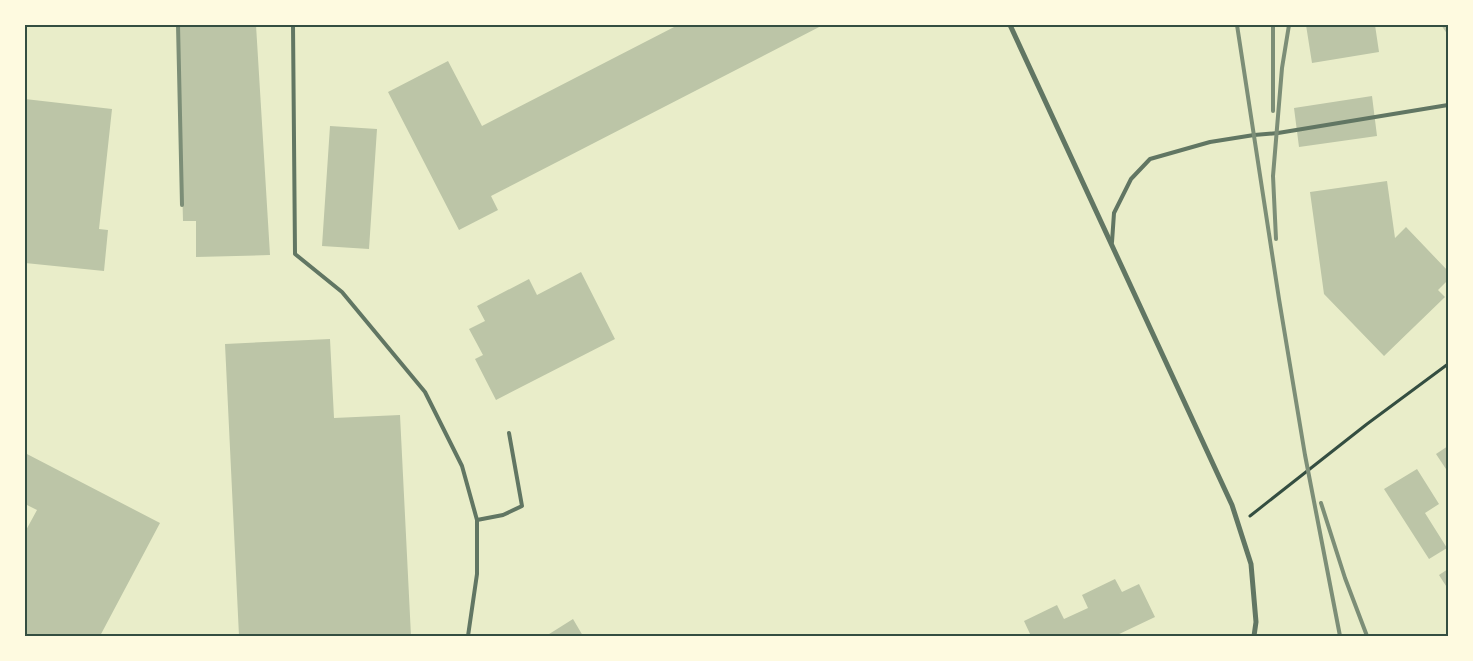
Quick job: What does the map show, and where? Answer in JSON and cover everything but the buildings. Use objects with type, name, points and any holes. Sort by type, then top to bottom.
[{"type":"street","points":[[1010,25],[1232,505],[1251,564],[1256,622],[1254,636]]},
{"type":"lane","points":[[294,25],[295,254],[342,292],[425,392],[462,466],[477,520],[477,574],[468,636]]},
{"type":"lane","points":[[1111,244],[1114,213],[1131,179],[1150,159],[1210,142],[1278,133],[1448,105]]},
{"type":"lane","points":[[477,520],[503,515],[522,506],[508,433]]},
{"type":"path","points":[[1239,525],[1367,424],[1448,364]]},
{"type":"railway","points":[[178,25],[182,205]]},
{"type":"railway","points":[[1237,25],[1305,455],[1340,636]]},
{"type":"railway","points":[[1273,25],[1273,111]]},
{"type":"railway","points":[[1276,239],[1273,176],[1282,68],[1289,25]]},
{"type":"railway","points":[[1321,503],[1345,578],[1367,636]]}]
